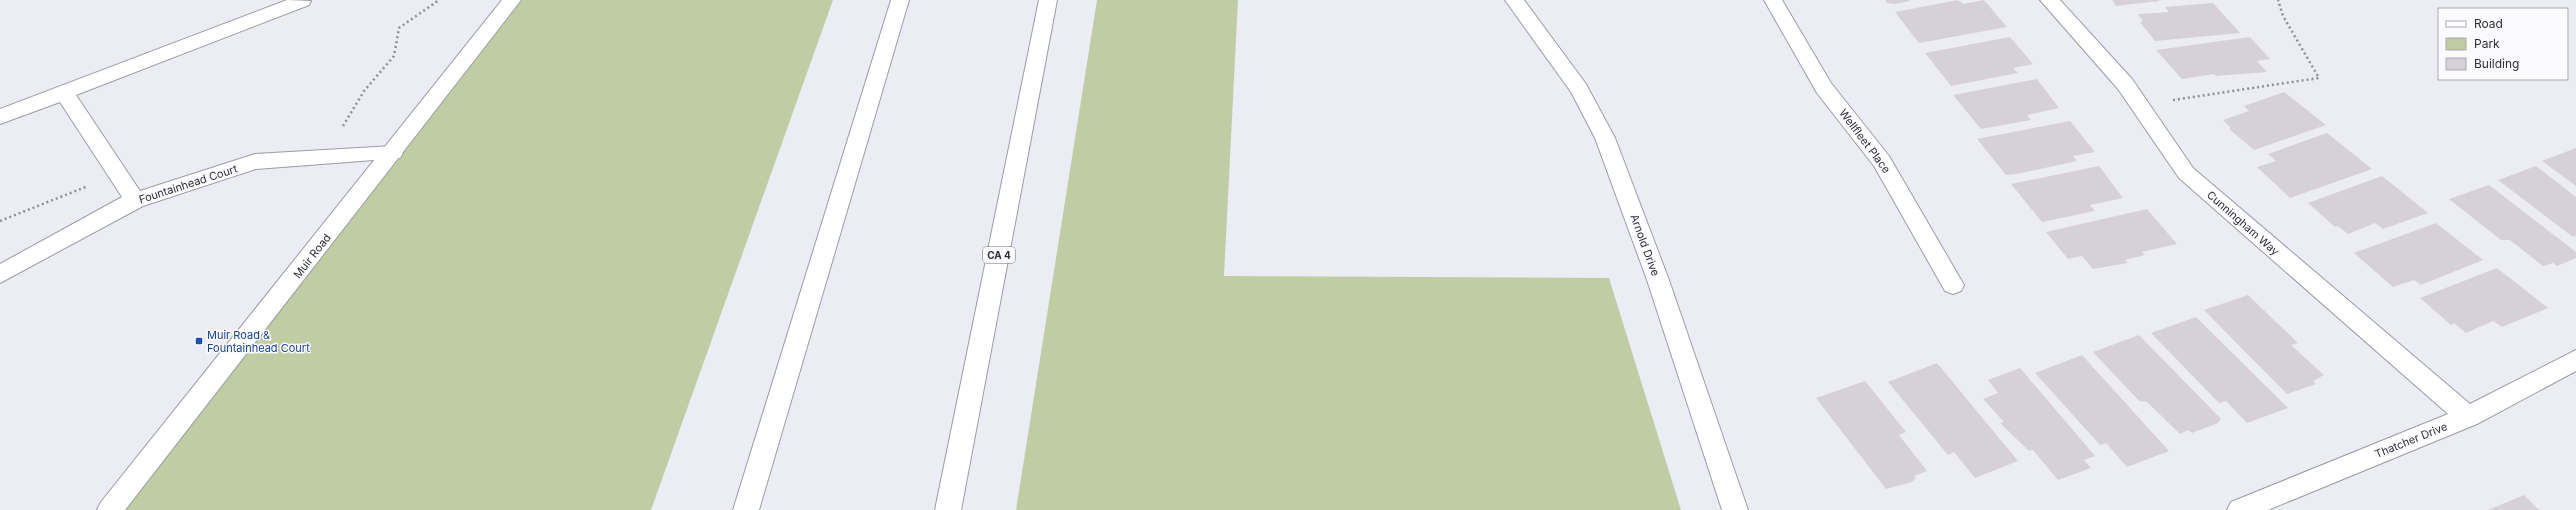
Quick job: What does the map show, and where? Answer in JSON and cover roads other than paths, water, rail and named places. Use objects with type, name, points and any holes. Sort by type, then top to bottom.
[{"type":"main road","name":"Muir Road","points":[[110,510],[393,153],[512,0]]},
{"type":"main road","points":[[746,510],[900,0]]},
{"type":"main road","name":"CA 4","points":[[948,510],[1048,0]]},
{"type":"main road","name":"Arnold Drive","points":[[1514,0],[1579,89],[1605,138],[1658,280],[1735,510]]},
{"type":"main road","name":"Wellfleet Place","points":[[1773,0],[1824,88],[1882,161],[1953,285]]},
{"type":"main road","name":"Cunningham Way","points":[[2049,0],[2125,84],[2186,173],[2468,417]]},
{"type":"main road","points":[[0,118],[302,1]]},
{"type":"main road","points":[[65,94],[135,200]]},
{"type":"main road","name":"Fountainhead Court","points":[[0,274],[135,200],[255,162],[393,153]]},
{"type":"main road","name":"Thatcher Drive","points":[[2240,510],[2468,417],[2576,360]]},
{"type":"place","name":"Muir Road & Fountainhead Court","points":[[199,341]]}]
